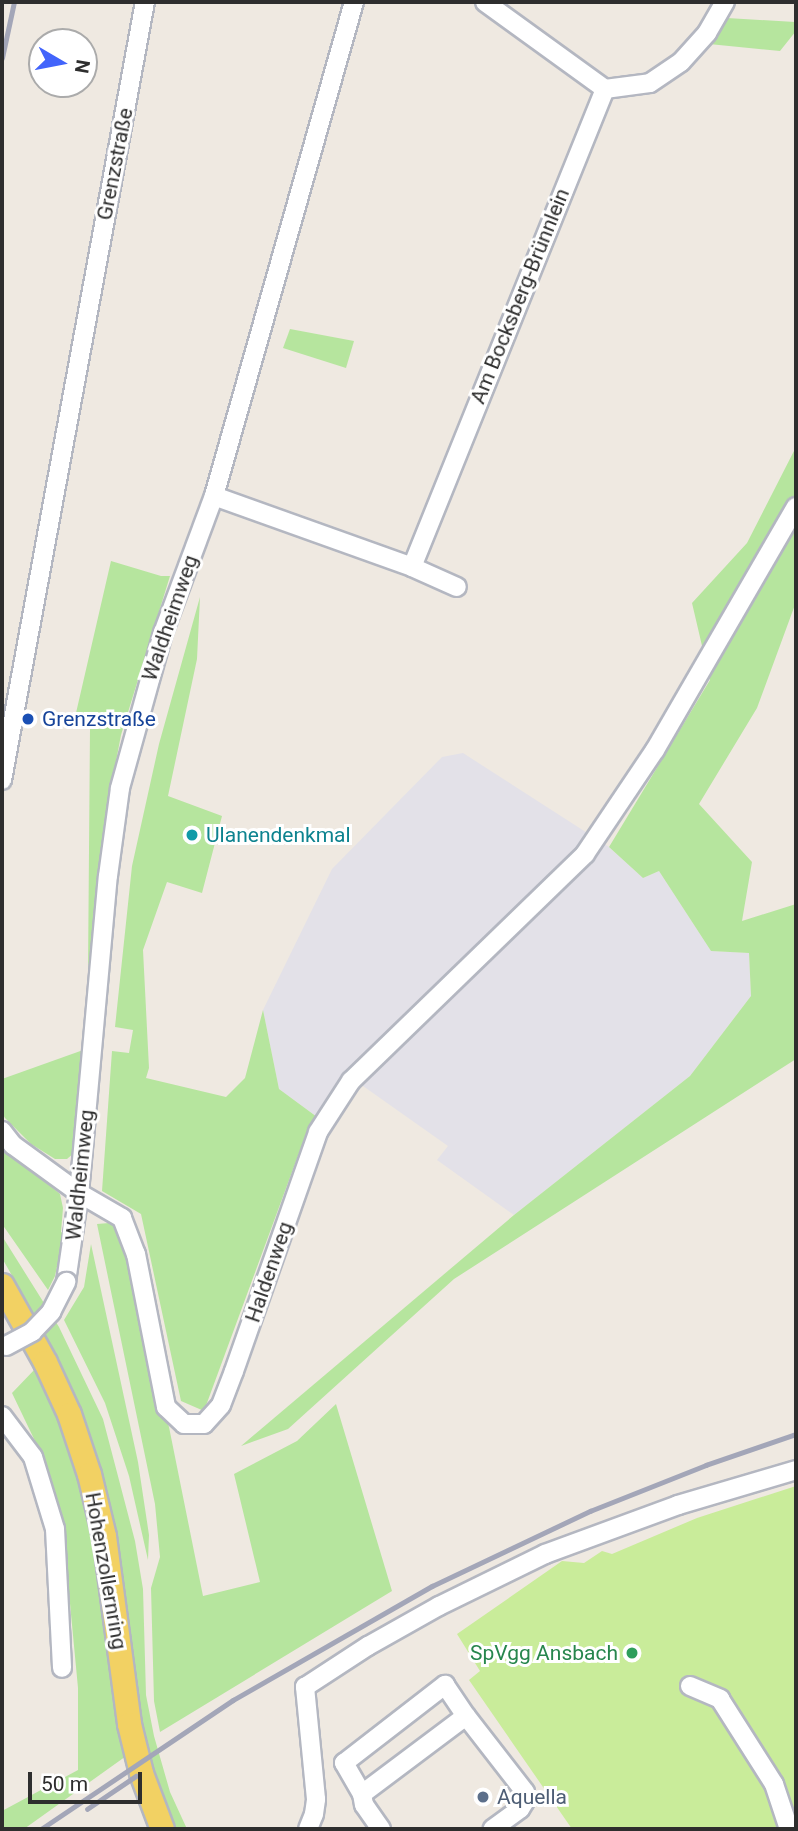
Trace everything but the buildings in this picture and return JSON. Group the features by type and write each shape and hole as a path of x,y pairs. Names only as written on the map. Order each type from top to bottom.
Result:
{"main road":[{"name":"Hohenzollernring","path":"2,1285 45,1363 69,1414 89,1474 104,1536 128,1724 141,1773 162,1829"}],"street":[{"name":"Grenzstraße","path":"2,780 145,2"},
{"name":"Waldheimweg","path":"4,1347 32,1332 51,1312 66,1282 79,1193 107,876 120,788 163,633 214,496 355,2"},
{"path":"490,3 605,89 650,83 681,62 707,33 725,2"},
{"name":"Am Bocksberg-Brünnlein","path":"412,567 605,89"},
{"path":"214,496 412,567 457,587"},
{"name":"Haldenweg","path":"79,1193 122,1217 136,1254 166,1407 184,1424 204,1424 221,1405 230,1382 318,1132 351,1081 585,854 655,750 796,507"},
{"path":"2,1131 13,1145 79,1193"},
{"path":"3,1422 33,1457 55,1528 62,1668"},
{"path":"308,1829 316,1799 305,1687 368,1646 475,1587 534,1559 678,1505 796,1470"},
{"path":"382,1829 364,1805 362,1794 344,1763 445,1685 525,1792 525,1801 520,1809 492,1829"},
{"path":"690,1686 720,1699 774,1784 789,1829"},
{"path":"362,1794 466,1716"}],"shaded area":[{"path":"463,753 609,847 643,878 659,871 711,951 749,953 751,996 690,1076 514,1215 437,1160 448,1146 346,1074 317,1117 279,1089 263,1010 332,869 442,757"}],"green space":[{"path":"727,18 795,22 796,19 796,31 780,51 709,44"},
{"path":"290,329 354,341 346,368 283,348"},
{"path":"796,447 796,602 757,708 699,804 752,862 742,921 796,904 796,1059 454,1279 288,1429 241,1446 514,1215 690,1076 751,996 749,953 711,951 659,871 643,878 609,847 710,680 692,603 747,543"},
{"path":"111,561 161,576 170,576 121,735 104,825 88,971 90,728 73,726"},
{"path":"200,597 197,659 168,796 222,816 202,893 167,882 143,950 149,1068 146,1078 226,1097 245,1078 263,1010 279,1089 317,1117 306,1134 204,1411 181,1401 141,1214 102,1191 112,1051 129,1053 133,1030 115,1027 132,866 159,744"},
{"path":"86,1049 75,1152 67,1159 55,1159 31,1144 5,1118 2,1113 2,1079"},
{"path":"2,1145 60,1194 63,1208 61,1232 64,1234 55,1276 48,1290 2,1224"},
{"path":"109,1223 120,1228 126,1244 152,1379 169,1427 203,1596 260,1582 234,1474 297,1441 336,1404 392,1591 160,1732 154,1701 151,1588 160,1557 155,1504 97,1224"},
{"path":"2,1236 59,1327 103,1419 135,1541 143,1589 146,1695 154,1736 170,1792 187,1829 174,1829 144,1742 117,1541 102,1474 79,1408 31,1309 2,1258"},
{"path":"91,1244 138,1462 149,1535 148,1560 129,1476 105,1403 64,1320 84,1287"},
{"path":"36,1368 67,1432 88,1501 129,1754 24,1829 2,1829 2,1811 78,1770 78,1688 63,1530 35,1441 12,1393"},
{"name":"SpVgg Ansbach","path":"796,1486 796,1829 572,1829 469,1680 480,1671 457,1634 562,1561 584,1563 602,1551 612,1554 697,1518"}],"railway":[{"path":"2,58 14,2"},
{"path":"41,1829 233,1700 432,1586 590,1511 706,1465 796,1434"},
{"path":"87,1809 136,1776"}],"place":[{"name":"Grenzstraße","path":"28,719"},
{"name":"Ulanendenkmal","path":"192,835"},
{"name":"SpVgg Ansbach","path":"632,1653"},
{"name":"Aquella","path":"483,1797"}]}
